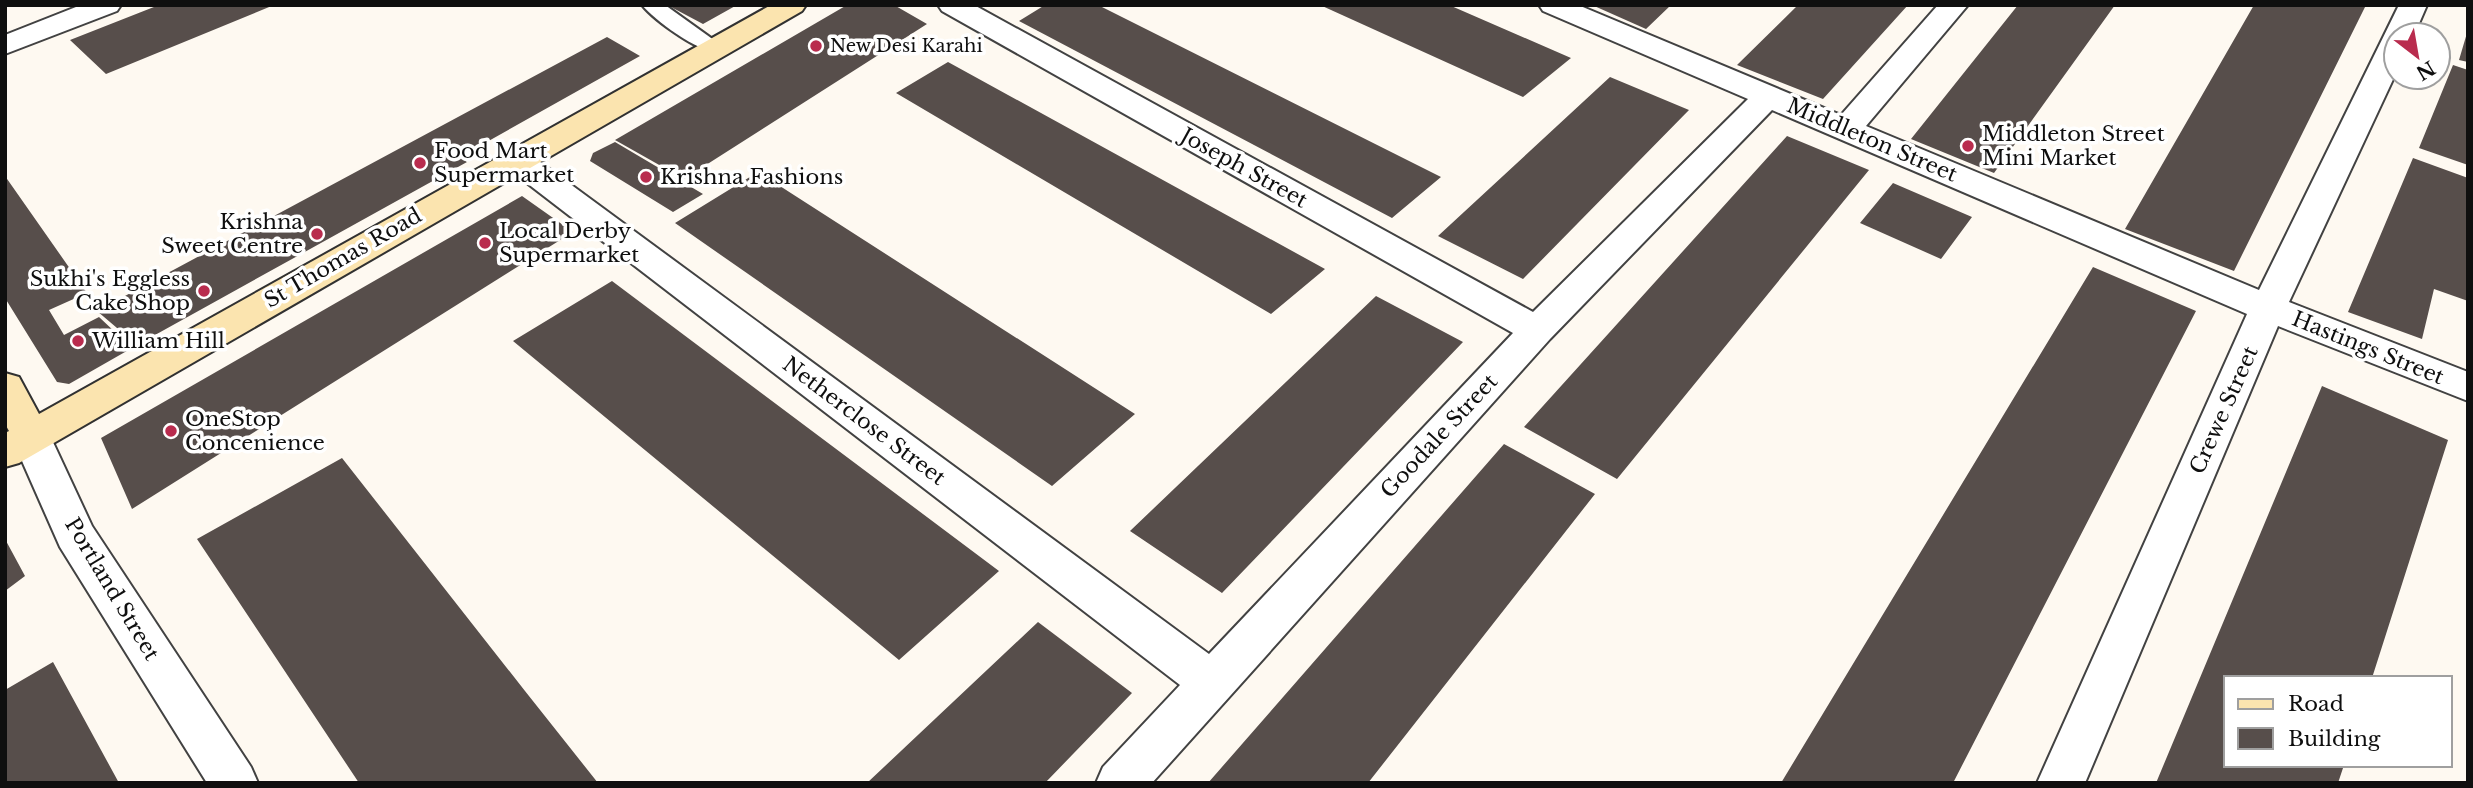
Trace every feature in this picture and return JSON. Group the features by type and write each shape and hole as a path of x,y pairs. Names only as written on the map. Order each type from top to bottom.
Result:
{"street":[{"path":"5,45 107,5"},
{"name":"St Thomas Road","path":"18,444 792,5"},
{"name":"Joseph Street","path":"952,5 1537,330"},
{"name":"Middleton Street","path":"1553,5 2268,308"},
{"path":"1847,128 1954,5"},
{"path":"2406,21 2413,5"},
{"name":"Crewe Street","path":"2061,783 2268,308 2382,70"},
{"name":"Goodale Street","path":"1120,783 1537,330 1767,97"},
{"name":"Netherclose Street","path":"517,160 1211,682"},
{"name":"Hastings Street","path":"2268,308 2468,387"},
{"name":"Portland Street","path":"5,387 18,444 234,783"}],"lane":[{"path":"652,5 679,26 715,48"}],"building":[{"path":"159,5 274,5 106,74 70,40"},
{"path":"737,5 703,24 671,7"},
{"path":"847,5 894,5 927,24 684,179 615,140"},
{"path":"1045,5 1098,5 1441,177 1392,218 1019,21"},
{"path":"1320,5 1449,5 1571,58 1523,97"},
{"path":"1592,5 1671,5 1646,29"},
{"path":"1798,5 1908,5 1823,99 1737,65"},
{"path":"2018,5 2115,5 1994,173 1911,139"},
{"path":"2254,5 2366,5 2234,271 2125,229"},
{"path":"2468,33 2468,62 2459,60"},
{"path":"607,37 640,56 460,157 467,162 137,345 97,311"},
{"path":"948,62 1325,269 1271,314 896,93"},
{"path":"2453,65 2468,70 2468,165 2419,148 2442,91 2452,91"},
{"path":"1610,77 1689,110 1523,279 1438,236"},
{"path":"1787,136 1869,170 1617,479 1524,427"},
{"name":"Krishna Fashions","path":"615,142 703,194 673,212 590,161 593,153"},
{"path":"2413,158 2468,178 2468,301 2434,289 2422,339 2348,312"},
{"path":"758,172 1135,414 1052,486 675,223"},
{"path":"5,176 87,293 49,310 64,335 99,317 132,348 69,384 57,382 5,298"},
{"path":"1893,183 1972,217 1941,259 1860,223"},
{"path":"522,196 573,232 132,509 101,438"},
{"path":"2093,267 2196,311 1953,783 1781,783"},
{"path":"612,281 999,571 899,660 513,341"},
{"path":"1376,296 1463,342 1222,593 1130,531"},
{"path":"2322,386 2448,440 2373,676 2224,676 2224,767 2343,767 2338,783 2156,783"},
{"path":"1504,444 1595,494 1368,783 1208,783"},
{"path":"342,458 598,783 359,783 197,539"},
{"path":"5,539 25,576 5,591"},
{"path":"1038,622 1132,693 1045,783 867,783"},
{"path":"53,662 119,783 5,783 5,690"}],"place":[{"name":"New Desi Karahi","path":"816,46"},
{"name":"Middleton Street Mini Market","path":"1968,146"},
{"name":"Food Mart Supermarket","path":"420,163"},
{"name":"Krishna Fashions","path":"646,177"},
{"name":"Krishna Sweet Centre","path":"317,234"},
{"name":"Local Derby Supermarket","path":"485,243"},
{"name":"Sukhi's Eggless Cake Shop","path":"204,291"},
{"name":"William Hill","path":"78,341"},
{"name":"OneStop Concenience","path":"171,431"}]}
